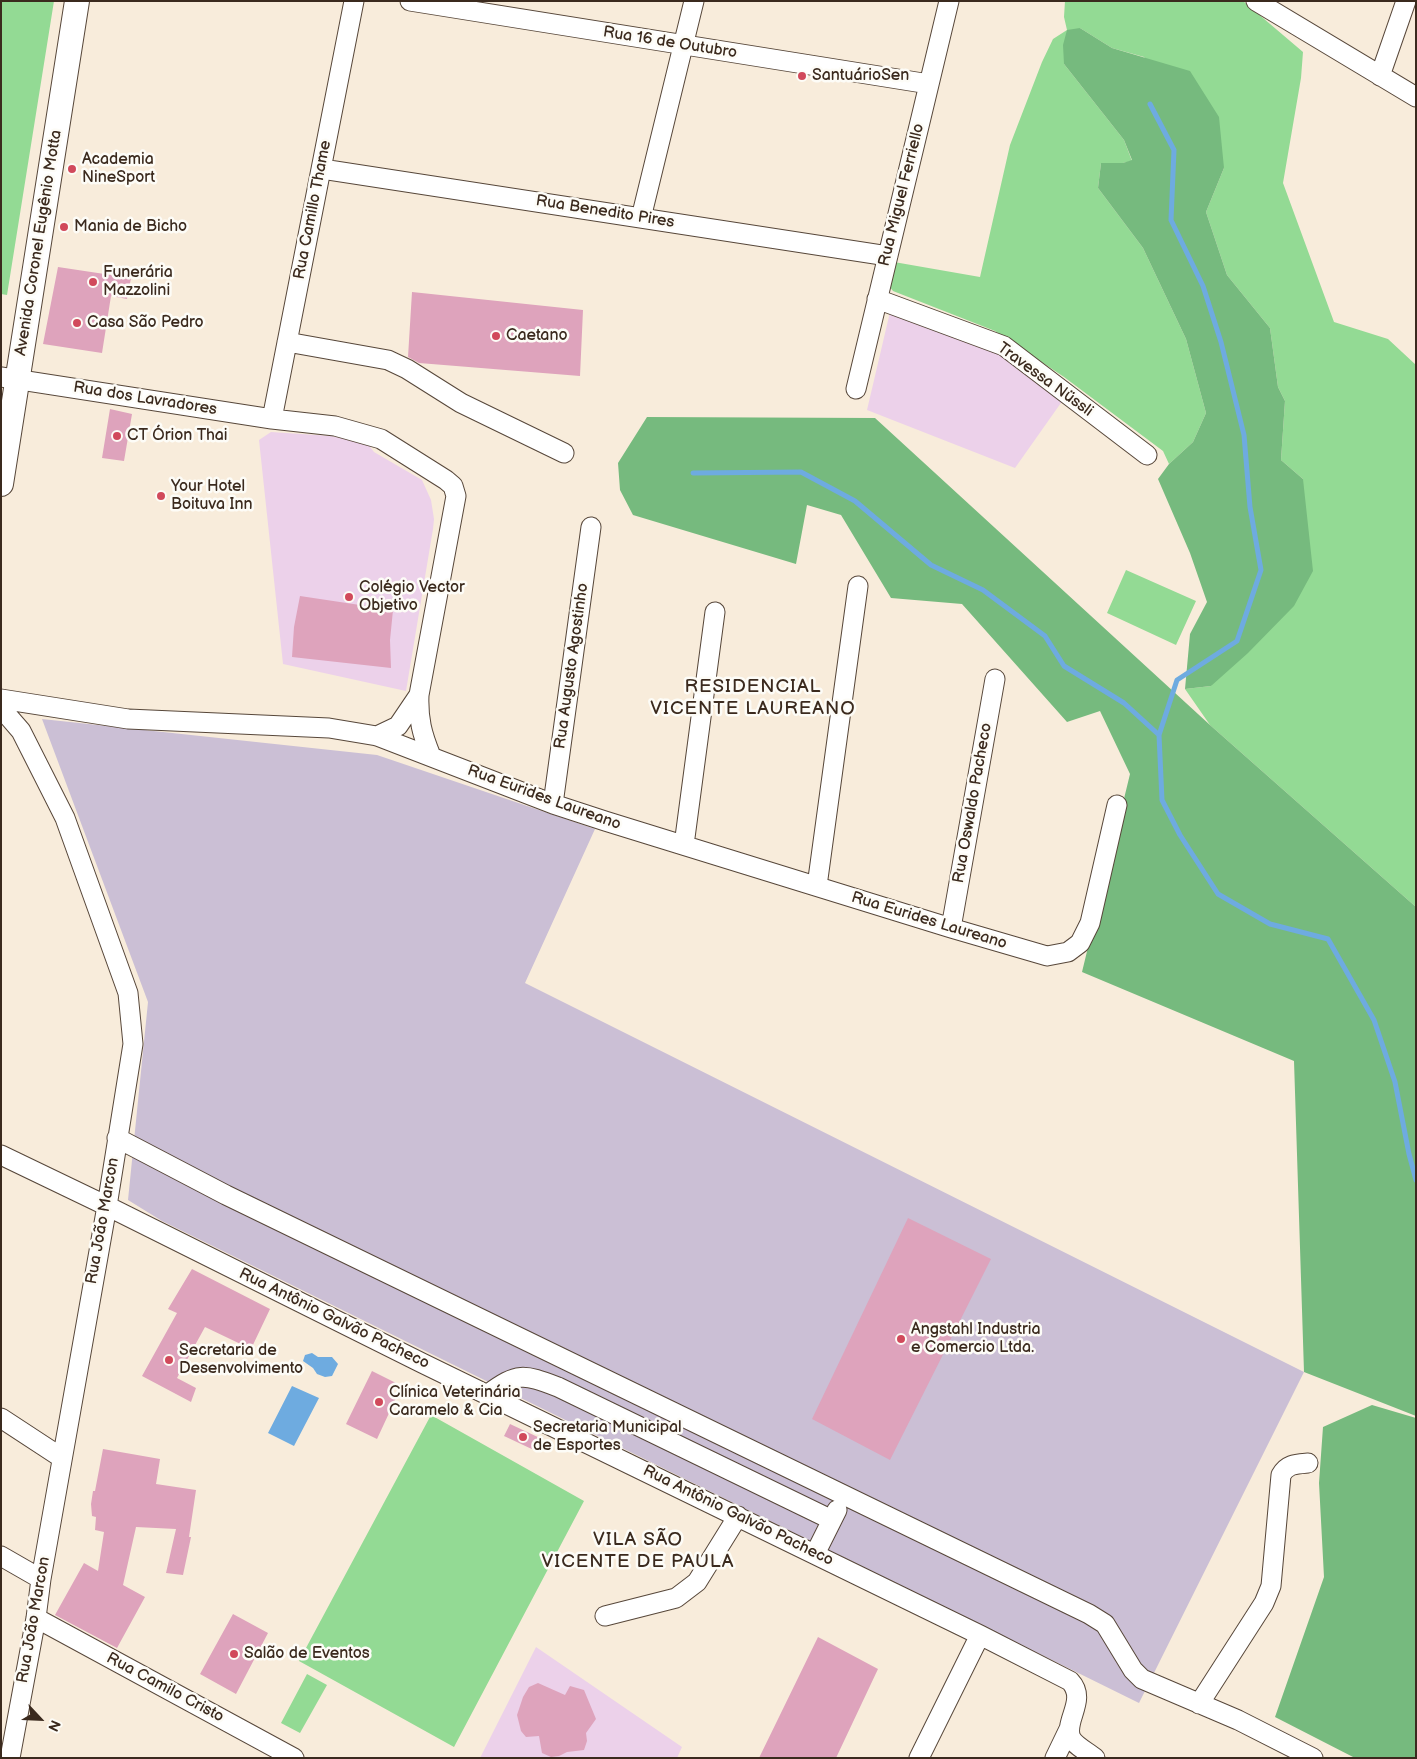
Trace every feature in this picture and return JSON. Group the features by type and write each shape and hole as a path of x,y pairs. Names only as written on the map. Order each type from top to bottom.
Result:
{"main road":[{"name":"Avenida Coronel Eugênio Motta","path":"1,484 9,378 77,1"}],"street":[{"name":"Rua Camillo Thame","path":"272,419 354,1"},
{"name":"Rua 16 de Outubro","path":"410,1 929,84"},
{"path":"640,218 694,1"},
{"name":"Rua Miguel Ferriello","path":"856,390 949,1"},
{"path":"1256,1 1416,97"},
{"path":"1380,76 1406,1"},
{"name":"Rua Benedito Pires","path":"322,168 888,256"},
{"name":"Travessa Nüssli","path":"877,299 1004,346 1147,455"},
{"path":"287,342 388,360 407,369 461,402 564,453"},
{"name":"Rua dos Lavradores","path":"9,378 272,419 335,426 377,437 446,480 454,489 456,496 419,695"},
{"name":"Rua Augusto Agostinho","path":"553,804 591,528"},
{"path":"817,886 858,586"},
{"path":"684,845 715,612"},
{"name":"Rua Oswaldo Pacheco","path":"951,928 995,679"},
{"path":"376,736 398,726 419,695"},
{"path":"419,695 421,731 431,756"},
{"name":"Rua Eurides Laureano","path":"1,699 128,719 329,728 376,736 605,822 1047,956 1061,955 1080,943 1090,923 1117,805"},
{"name":"Rua João Marcon","path":"1,708 21,731 65,818 129,996 133,1046 117,1138 108,1206 62,1458 36,1618 8,1745"},
{"path":"117,1138 226,1195 1102,1622 1133,1670 1141,1678 1238,1720 1313,1758"},
{"name":"Rua Antônio Galvão Pacheco","path":"1,1155 980,1635 1072,1684 1076,1701 1069,1729 1055,1758"},
{"path":"488,1394 506,1380 523,1376 558,1387 832,1520"},
{"path":"1,1418 62,1458"},
{"path":"1200,1704 1259,1610 1271,1586 1281,1476 1292,1465 1308,1463"},
{"path":"815,1554 844,1495"},
{"path":"605,1616 676,1598 697,1582 738,1516"},
{"path":"1,1556 41,1579"},
{"name":"Rua Camilo Cristo","path":"36,1618 294,1758"},
{"path":"919,1758 980,1635"},
{"path":"1069,1729 1074,1741 1095,1758"}],"shaded area":[{"path":"890,312 998,352 1063,400 1015,468 867,410"},
{"name":"Colégio Vector Objetivo","path":"271,432 331,436 367,443 374,452 422,480 431,500 434,519 406,691 283,664 259,440"},
{"path":"42,719 377,755 595,829 525,983 1304,1372 1139,1703 162,1221 128,1200 148,1002"},
{"path":"536,1647 682,1747 677,1758 480,1758"}],"green space":[{"path":"1,1 54,1 7,295 1,294"},
{"path":"1065,1 1243,1 1303,52 1301,78 1283,183 1334,322 1388,339 1416,365 1416,907 1210,725 1185,689 1211,686 1303,479 1281,460 1285,401 1278,387 1270,328 1227,275 1206,212 1224,168 1144,57 1112,48 1080,28 1064,64 1124,140 1132,161 1101,163 1098,188 1143,248 1186,339 1206,413 1193,442 1169,464 1163,451 1064,377 995,331 893,291 889,286 894,262 980,277 1010,145 1042,62 1053,39 1067,30 1064,17"},
{"path":"1080,28 1112,48 1190,71 1219,117 1224,168 1206,212 1227,275 1270,328 1278,387 1285,401 1281,460 1303,479 1313,571 1294,606 1248,653 1211,686 1185,689 1190,634 1207,602 1190,553 1158,479 1169,464 1193,442 1206,413 1186,339 1143,248 1098,188 1101,163 1123,163 1132,160 1124,140 1064,64 1063,45 1067,30"},
{"path":"647,417 875,418 1210,725 1416,907 1416,1416 1304,1372 1294,1061 1082,972 1130,774 1100,711 1067,722 962,604 891,598 841,515 807,505 796,564 633,515 620,490 618,463"},
{"path":"1126,570 1196,601 1176,645 1107,613"},
{"path":"1372,1405 1416,1418 1416,1758 1355,1758 1275,1717 1324,1577 1319,1483 1323,1427"},
{"path":"431,1415 584,1501 454,1747 299,1661"},
{"path":"307,1674 327,1685 300,1733 281,1723"}],"water":[{"path":"312,1353 318,1357 332,1357 338,1364 332,1376 325,1377 317,1374 313,1368 303,1361 305,1355"},
{"path":"292,1386 319,1398 294,1446 268,1433"}],"building":[{"name":"Casa São Pedro","path":"58,267 131,278 127,299 111,296 102,353 43,344"},
{"name":"Caetano","path":"412,292 583,310 580,376 419,363 408,357"},
{"name":"CT Órion Thai","path":"110,409 132,414 124,461 102,458"},
{"path":"300,596 393,610 390,640 391,668 292,657 294,627"},
{"name":"Angstahl Industria e Comercio Ltda.","path":"908,1218 991,1259 890,1460 812,1419"},
{"path":"192,1269 270,1309 251,1349 205,1327 177,1378 196,1388 191,1402 142,1376 177,1313 168,1309"},
{"name":"Clínica Veterinária Caramelo & Cia","path":"372,1371 396,1383 391,1393 397,1396 377,1439 346,1424"},
{"name":"Secretaria Municipal de Esportes","path":"510,1424 542,1439 536,1451 504,1436"},
{"path":"103,1449 160,1459 156,1484 196,1490 189,1537 191,1537 183,1575 166,1573 176,1529 136,1527 123,1585 145,1597 117,1648 55,1615 84,1563 98,1571 104,1532 95,1530 96,1517 92,1516 91,1504"},
{"name":"Salão de Eventos","path":"233,1614 268,1633 236,1694 200,1674"},
{"path":"818,1637 878,1669 836,1758 759,1758"},
{"path":"538,1683 565,1695 570,1686 584,1690 596,1719 586,1733 587,1741 584,1750 567,1752 551,1757 542,1753 539,1736 526,1737 521,1731 517,1715 523,1697 529,1687"}],"waterway":[{"path":"1150,104 1174,150 1171,220 1203,286 1221,342 1244,435 1250,507 1261,570 1237,641 1177,680 1159,735 1162,800 1180,835 1218,894 1270,924 1328,939 1374,1020 1395,1082 1416,1180"},
{"path":"693,473 801,472 855,501 931,565 983,590 1045,636 1064,666 1124,703 1159,735"}],"place":[{"name":"SantuárioSen","path":"802,76"},
{"name":"Academia NineSport","path":"72,169"},
{"name":"Mania de Bicho","path":"64,227"},
{"name":"Funerária Mazzolini","path":"93,282"},
{"name":"Casa São Pedro","path":"77,323"},
{"name":"Caetano","path":"496,336"},
{"name":"CT Órion Thai","path":"117,436"},
{"name":"Your Hotel Boituva Inn","path":"161,496"},
{"name":"Colégio Vector Objetivo","path":"349,597"},
{"name":"Angstahl Industria e Comercio Ltda.","path":"901,1339"},
{"name":"Secretaria de Desenvolvimento","path":"169,1360"},
{"name":"Clínica Veterinária Caramelo & Cia","path":"379,1402"},
{"name":"Secretaria Municipal de Esportes","path":"523,1437"},
{"name":"Salão de Eventos","path":"234,1654"}],"district":[{"name":"RESIDENCIAL VICENTE LAUREANO","path":"753,698"},
{"name":"VILA SÃO VICENTE DE PAULA","path":"638,1551"}]}
